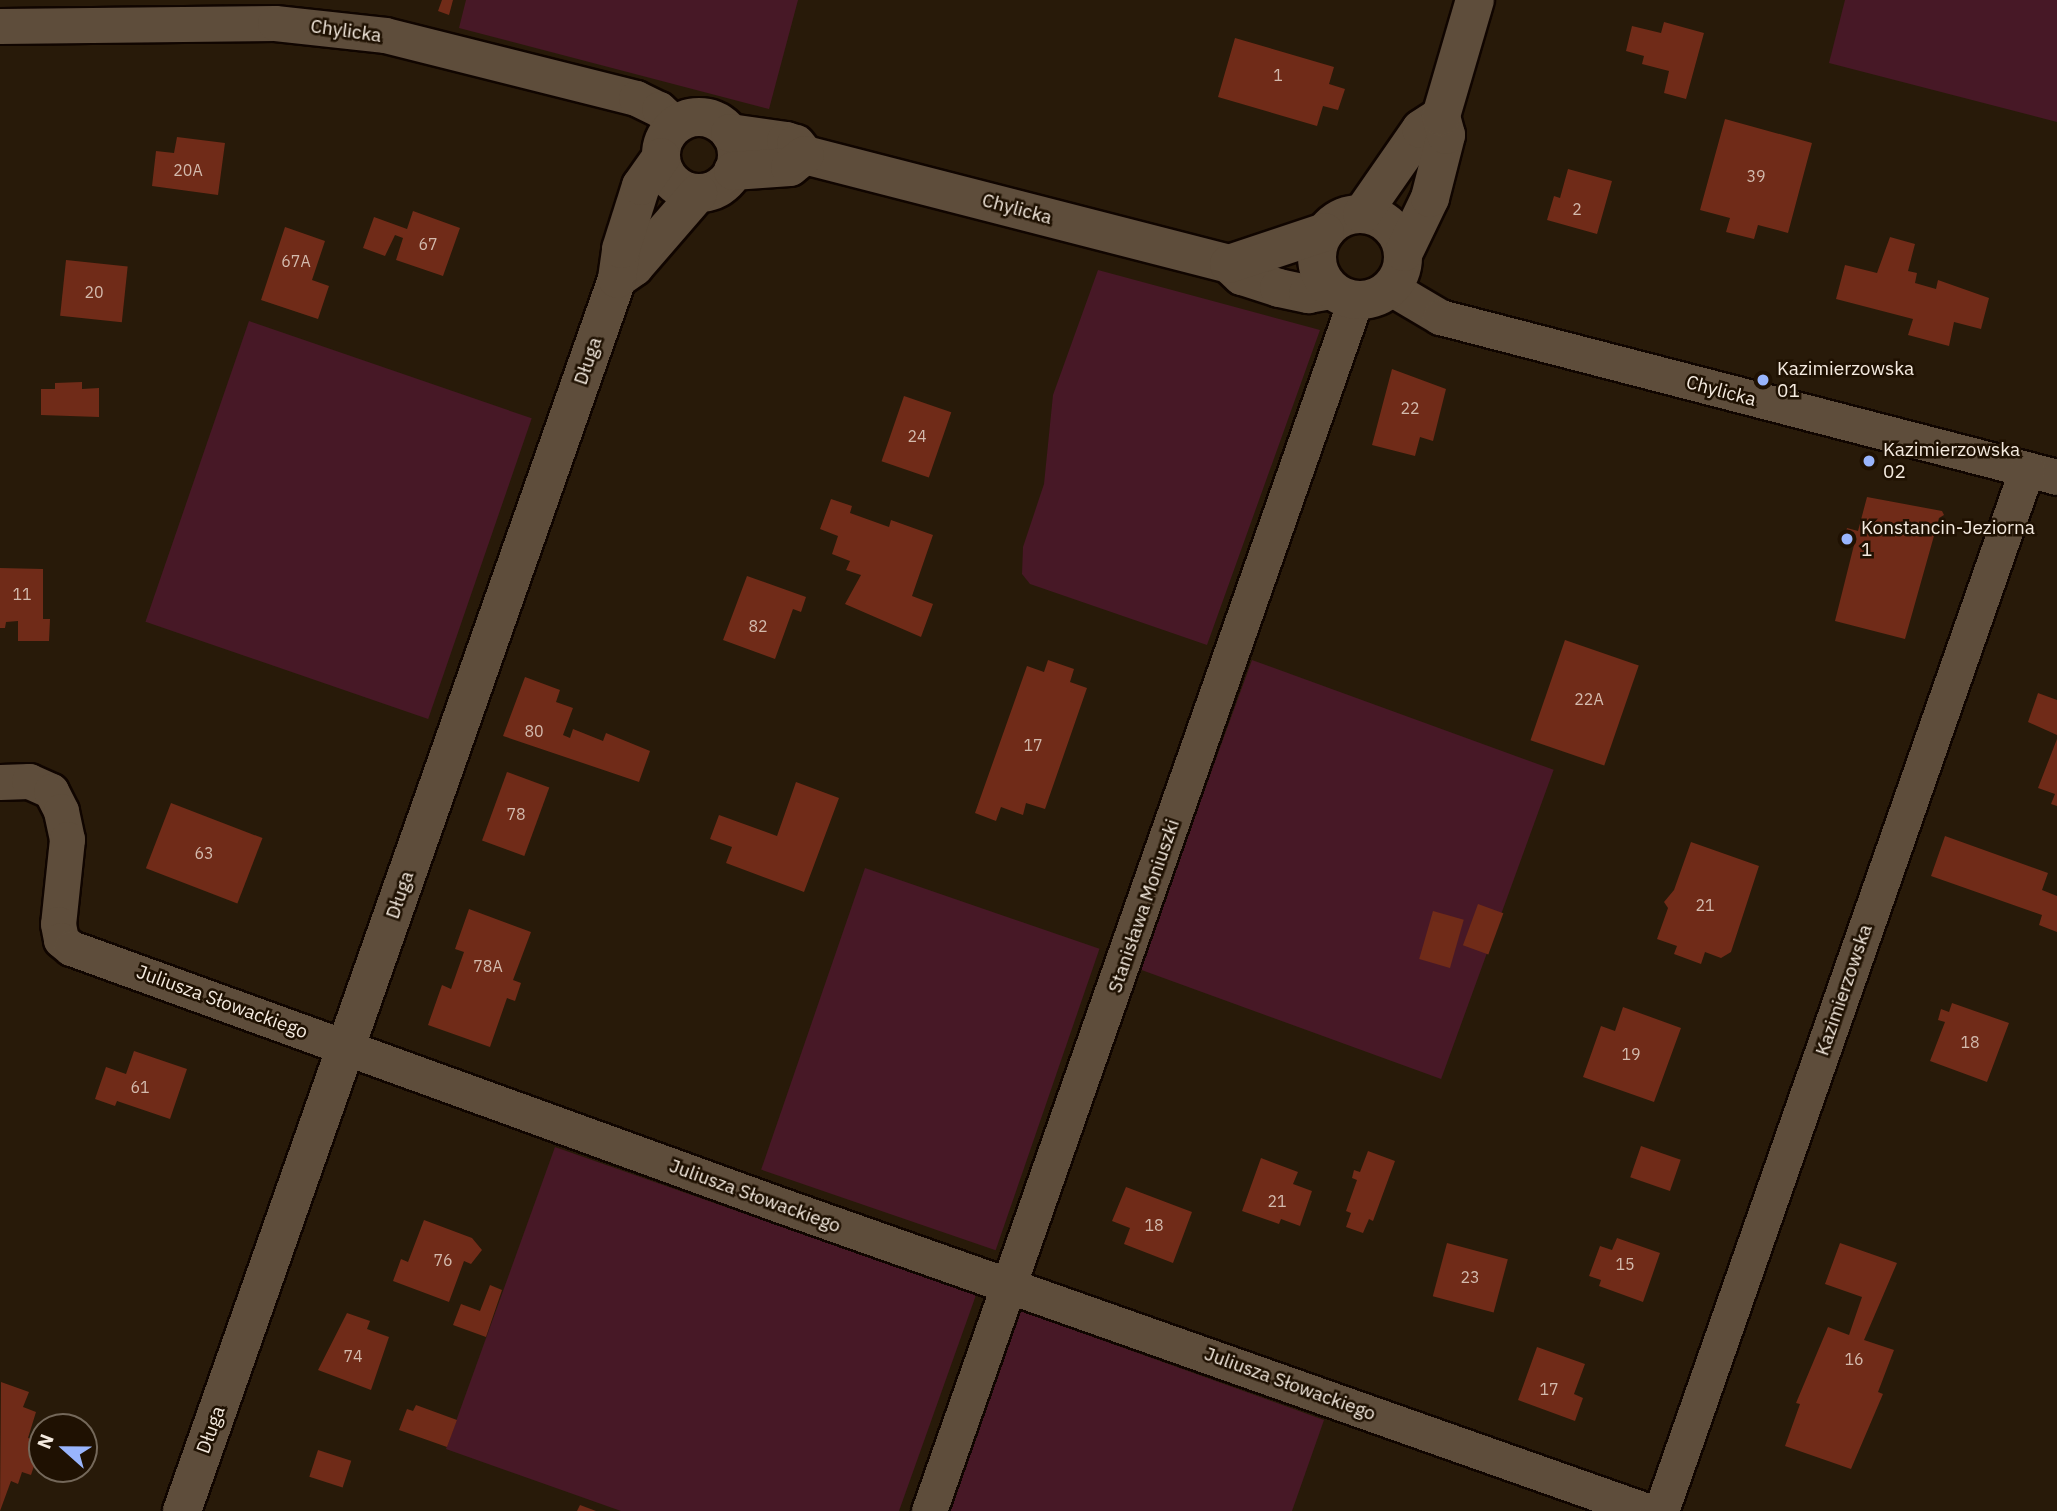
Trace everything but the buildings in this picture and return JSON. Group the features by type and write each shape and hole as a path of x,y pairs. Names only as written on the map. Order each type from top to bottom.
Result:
{"street":[{"path":"1325,232 1317,254 1318,267 1343,295 1368,300 1391,288 1430,198 1446,135 1441,116 1475,0"},
{"name":"Chylicka","path":"0,26 275,23 372,33 636,98 659,108 669,141"},
{"path":"1362,214 1421,129 1441,116"},
{"path":"700,118 712,120 730,133 736,152 733,171 716,189 698,193 670,180 669,141 700,118"},
{"name":"Chylicka","path":"730,133 786,141 806,155 1229,264 1242,276 1279,288 1308,294 1343,295"},
{"name":"Długa","path":"182,1511 617,279 621,249 641,186 669,141"},
{"path":"733,171 790,167 806,155"},
{"name":"Długa","path":"617,279 634,267 698,193"},
{"path":"1229,264 1325,232 1341,218 1362,214 1394,229 1404,253"},
{"name":"Chylicka","path":"1391,288 1440,317 2042,473"},
{"name":"Stanisława Moniuszki","path":"929,1511 1010,1284 1343,295"},
{"name":"Kazimierzowska","path":"1661,1511 2042,473"},
{"name":"Juliusza Słowackiego","path":"0,782 30,781 51,791 61,811 67,839 58,924 61,940 71,948 1647,1511"}],"shaded area":[{"path":"466,0 798,0 769,109 459,28"},
{"path":"1845,0 2057,0 2057,122 1829,63"},
{"path":"1098,270 1320,330 1207,645 1030,584 1022,574 1023,547 1044,484 1053,395"},
{"path":"249,321 532,418 428,719 145,622"},
{"path":"1252,660 1554,770 1441,1079 1139,969"},
{"path":"865,868 1099,949 996,1250 761,1170"},
{"path":"555,1147 976,1295 899,1511 621,1511 446,1449"},
{"path":"1021,1311 1324,1420 1292,1511 950,1511"}],"place":[{"name":"Kazimierzowska 01","path":"1763,380"},
{"name":"Kazimierzowska 02","path":"1869,461"},
{"name":"Konstancin-Jeziorna 1","path":"1847,539"}]}
